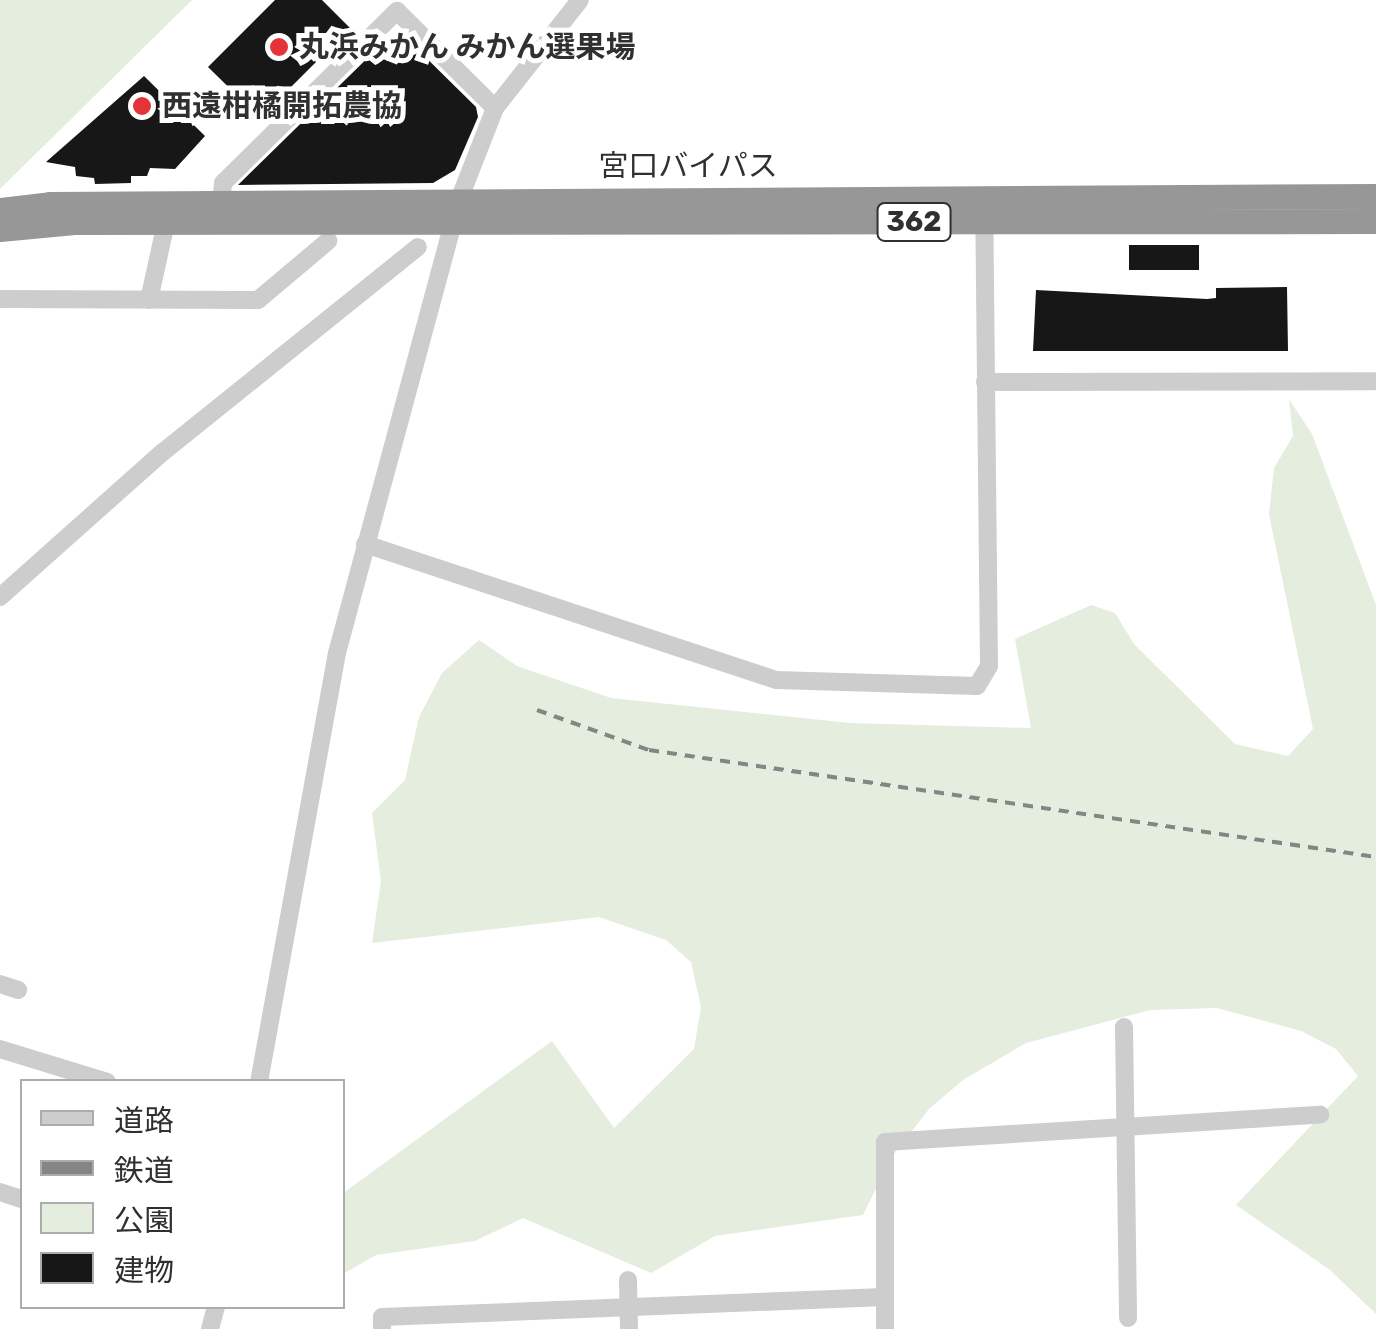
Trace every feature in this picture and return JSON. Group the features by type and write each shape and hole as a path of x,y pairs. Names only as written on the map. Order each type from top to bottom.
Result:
{"highway":[{"name":"宮口バイパス","path":"0,230 456,212 1376,196"},
{"name":"宮口バイパス","path":"0,210 221,203 456,212 984,222 1376,221"}],"street":[{"path":"260,1079 337,653 456,212 495,108 580,0"},
{"path":"221,203 223,183 398,11 495,108"},
{"path":"366,544 776,680 977,686 989,666 984,222"},
{"path":"149,300 166,223"},
{"path":"0,299 258,300 328,241"},
{"path":"0,597 164,452 418,247"},
{"path":"985,382 1376,381"},
{"path":"1124,1027 1128,1318"},
{"path":"0,1048 98,1079"},
{"path":"885,1329 885,1142 1320,1115"},
{"path":"628,1280 629,1329"},
{"path":"382,1329 382,1317 885,1297"}],"green space":[{"path":"0,0 192,0 0,189"},
{"path":"1289,399 1312,434 1376,605 1376,1314 1330,1270 1236,1205 1358,1076 1336,1049 1301,1031 1217,1008 1150,1010 1026,1043 963,1080 929,1109 891,1158 863,1215 715,1236 651,1273 523,1218 475,1241 376,1255 345,1273 345,1192 552,1041 614,1128 694,1049 701,1007 691,962 666,940 599,917 372,943 381,881 372,813 405,780 419,717 442,673 479,640 517,666 611,698 850,723 1031,728 1015,639 1091,605 1115,613 1134,644 1235,744 1288,756 1313,729 1269,514 1274,468 1293,436"}],"building":[{"name":"丸浜みかん みかん選果場","path":"275,0 322,0 350,28 260,118 208,67"},
{"path":"390,36 404,36 476,107 478,117 455,170 433,183 238,185"},
{"name":"西遠柑橘開拓農協","path":"144,76 205,136 175,169 150,168 147,176 131,176 131,183 95,184 94,178 76,176 75,167 46,162"},
{"path":"1129,245 1199,245 1199,270 1129,270"},
{"path":"1287,287 1288,351 1033,351 1036,290 1207,299 1216,298 1216,288"}],"railway":[{"path":"537,710 649,750 1376,857"}],"place":[{"name":"丸浜みかん みかん選果場","path":"279,47"},
{"name":"西遠柑橘開拓農協","path":"142,106"}]}
